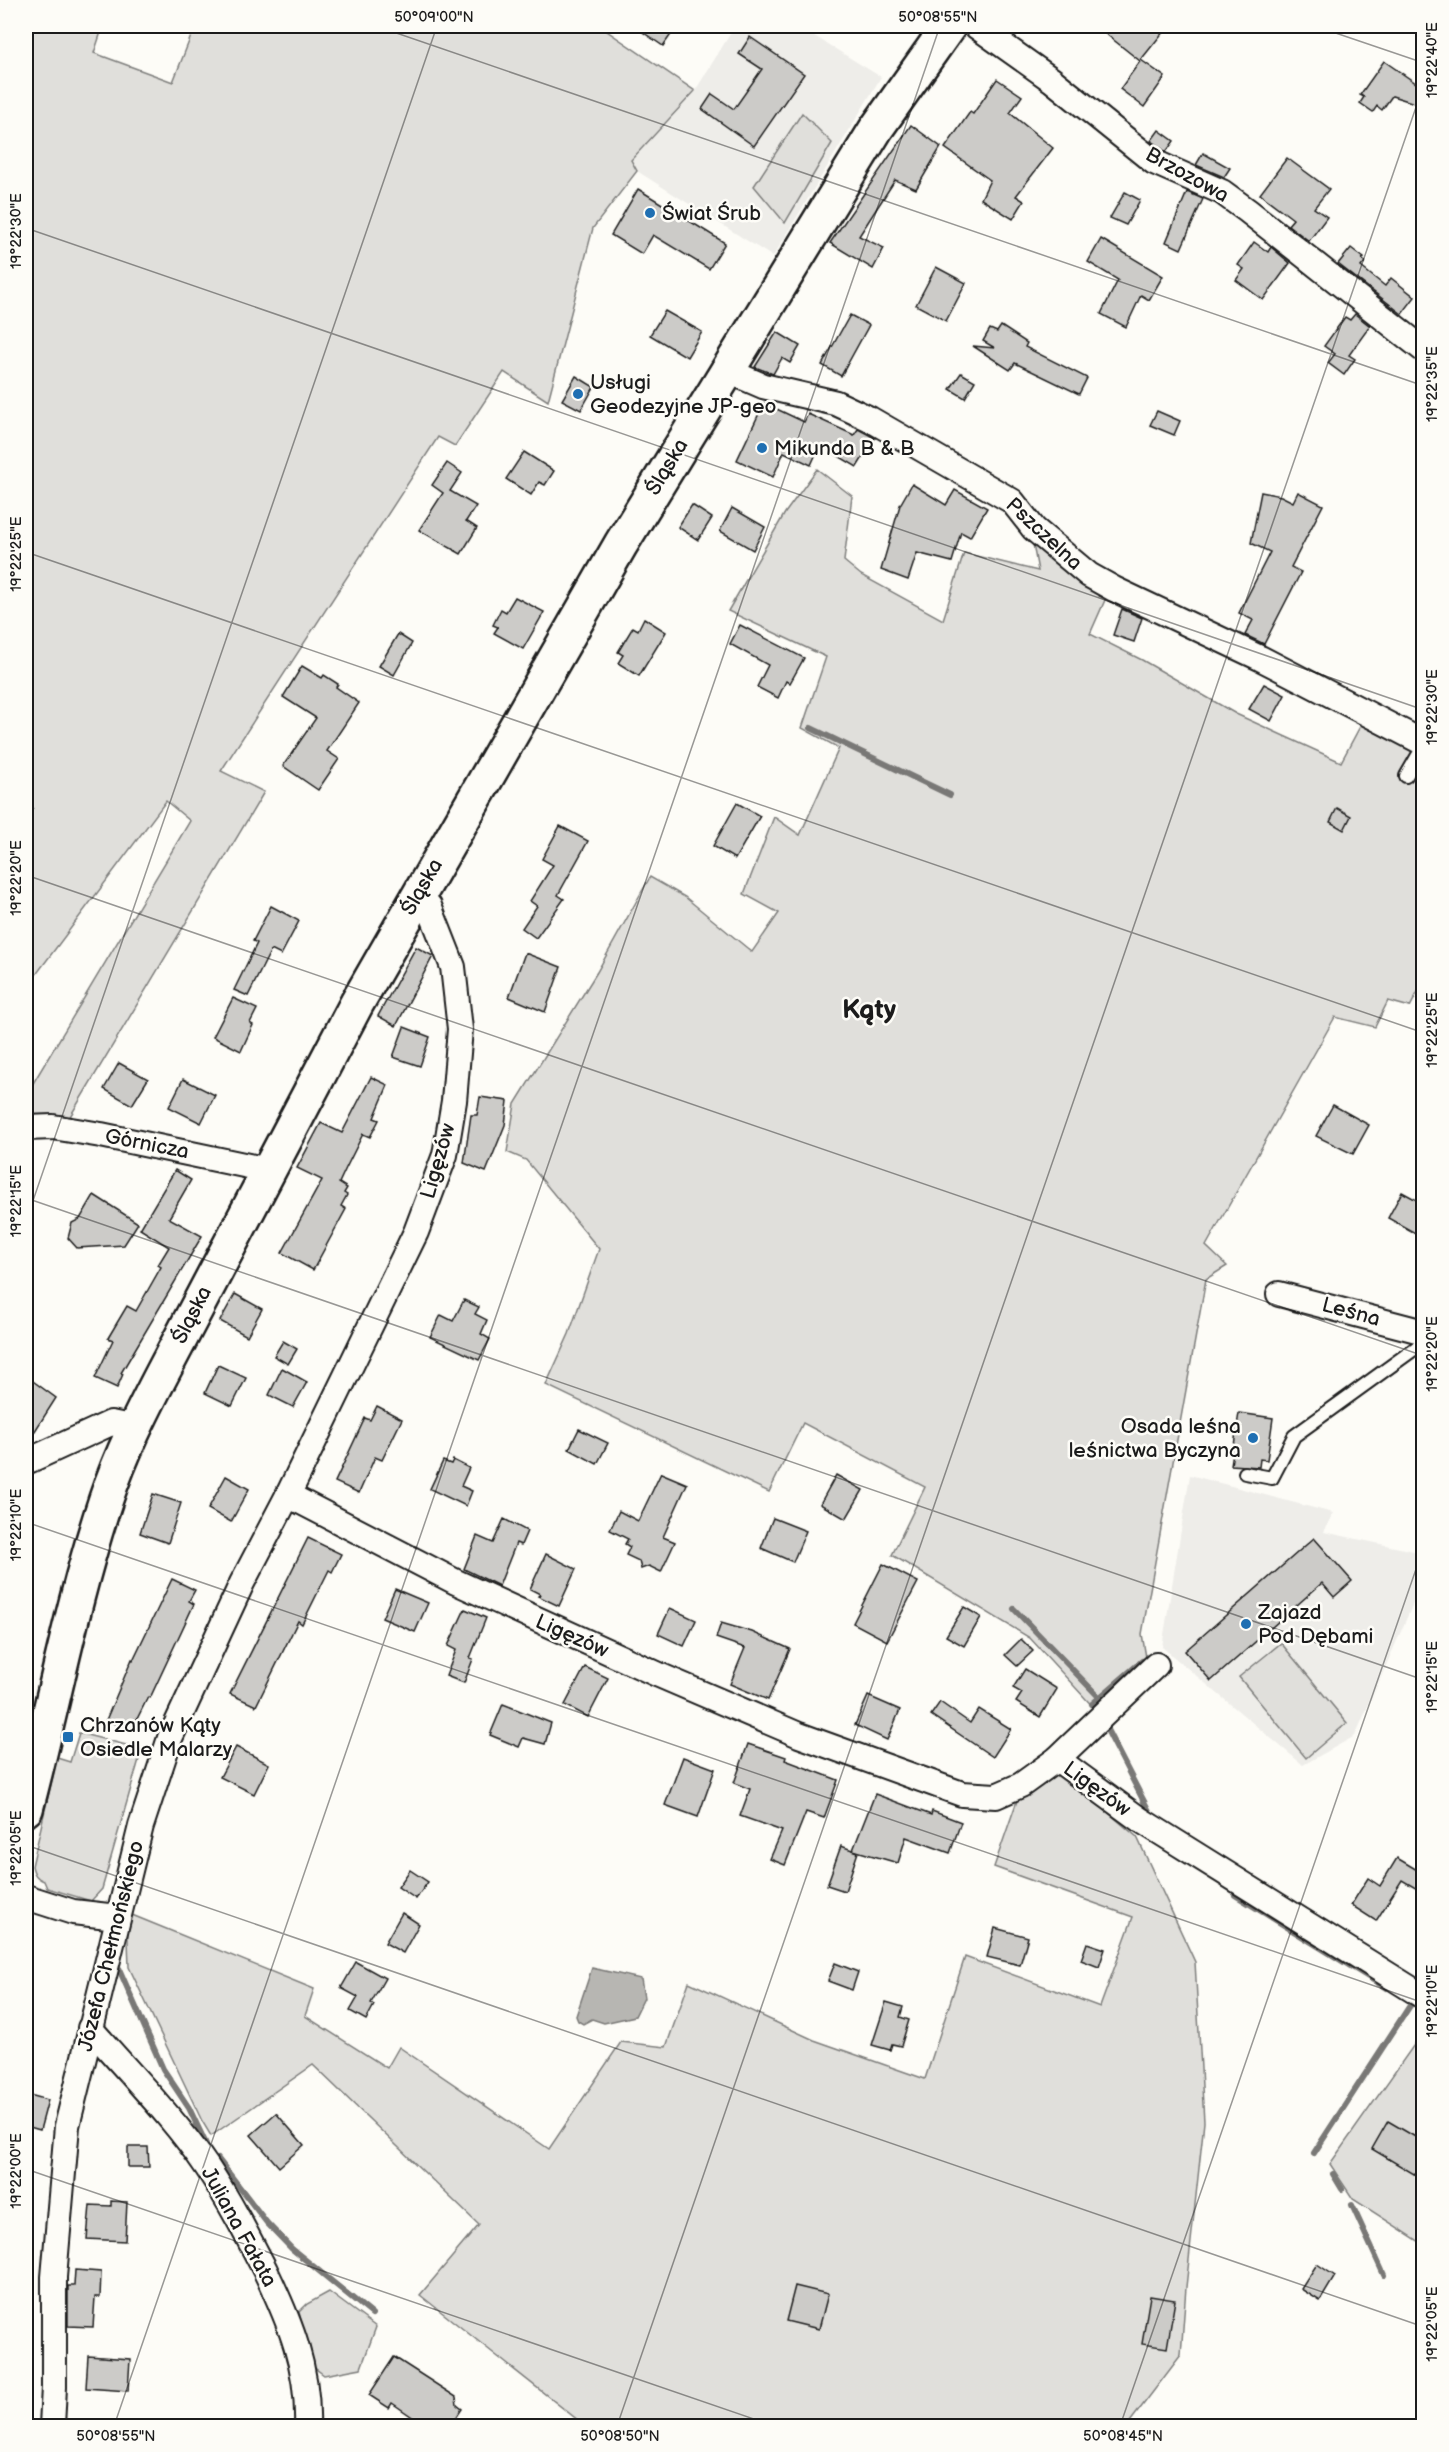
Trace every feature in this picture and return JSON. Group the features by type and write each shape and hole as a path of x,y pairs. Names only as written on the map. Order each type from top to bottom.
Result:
{"main road":[{"name":"Śląska","path":"26,1809 106,1499 135,1428 267,1170 418,893 621,544 876,129 949,26"}],"street":[{"name":"Brzozowa","path":"976,26 1052,81 1154,162 1222,192 1424,350"},
{"name":"Pszczelna","path":"726,370 763,387 836,403 870,419 1012,501 1034,529 1089,575 1260,658 1424,744"},
{"name":"Ligęzów","path":"418,893 429,906 453,967 460,1029 454,1101 445,1155 416,1232 288,1495 456,1582 658,1675 799,1735 962,1794 996,1796 1021,1785 1057,1759 1139,1819 1424,1996"},
{"name":"Górnicza","path":"26,1128 53,1127 101,1135 267,1170"},
{"name":"Leśna","path":"1279,1294 1424,1332"},
{"path":"26,1462 111,1423 135,1428"},
{"name":"Józefa Chełmońskiego","path":"52,2427 54,2277 67,2126 117,1917 141,1826 170,1738 242,1583 288,1495"},
{"path":"1057,1759 1156,1665"},
{"path":"26,1897 73,1912 117,1917"},
{"name":"Juliana Fałata","path":"90,2028 206,2166 240,2220 284,2310 297,2343 308,2406 307,2427"}],"lane":[{"path":"1406,776 1424,744"},
{"path":"1245,1473 1272,1478 1294,1436 1424,1342"}],"shaded area":[{"path":"26,26 103,26 94,53 173,82 195,26 610,26 607,31 695,91 631,160 637,171 593,228 548,401 504,372 455,446 438,437 221,771 264,792 68,1120 26,1122 26,1095 190,821 166,801 26,988 26,817 33,808 26,802"},
{"path":"735,26 798,26 881,77 773,257 637,171 631,160 695,91"},
{"path":"802,113 832,143 785,223 754,186"},
{"path":"817,469 852,496 844,561 861,575 943,620 964,553 1038,571 1031,533 1109,591 1090,634 1142,660 1236,714 1341,762 1363,721 1423,750 1423,982 1410,1007 1388,1001 1375,1027 1335,1017 1206,1246 1227,1266 1206,1279 1142,1634 1147,1663 1096,1710 1030,1638 892,1555 925,1487 803,1423 769,1492 546,1385 569,1334 599,1249 526,1160 507,1152 515,1104 597,972 650,877 685,897 752,952 779,913 744,894 774,817 800,835 839,748 802,728 826,657 728,611 785,513"},
{"path":"1190,1475 1333,1513 1324,1532 1423,1553 1423,1581 1355,1736 1303,1765 1162,1647"},
{"path":"1281,1643 1347,1723 1306,1758 1239,1677"},
{"path":"79,1733 142,1749 102,1889 91,1901 47,1888 32,1866 57,1758 70,1762"},
{"path":"1058,1770 1137,1837 1195,1962 1204,2122 1181,2355 1127,2426 576,2426 579,2421 420,2295 479,2225 313,2065 211,2136 129,1967 127,1913 314,1989 305,2016 387,2068 399,2047 549,2149 621,2042 666,2047 689,1982 814,2040 925,2079 965,1957 1100,2007 1133,1917 994,1867 1019,1795"},
{"path":"592,1968 641,1979 644,1998 635,2016 604,2023 592,2019 583,2024 578,2021 576,2016"},
{"path":"1423,2032 1423,2244 1353,2199 1330,2164"},
{"path":"329,2292 376,2327 361,2368 324,2375 312,2366 299,2312 307,2304"}],"building":[{"path":"634,26 677,26 663,46"},
{"path":"1096,26 1168,26 1140,61"},
{"path":"750,37 804,74 754,146 702,109 712,94 734,109 762,69 739,54"},
{"path":"1141,60 1165,77 1144,107 1120,89"},
{"path":"1384,61 1416,83 1424,85 1424,106 1392,96 1382,110 1377,106 1373,112 1360,103 1364,97 1360,95"},
{"path":"997,79 1022,96 1010,113 1053,148 1016,196 1024,201 1013,219 981,199 990,180 945,148 970,112 973,114"},
{"path":"911,125 941,147 916,189 895,180 859,236 884,248 873,269 830,243"},
{"path":"1159,130 1174,141 1166,152 1151,141"},
{"path":"1203,153 1230,168 1224,177 1196,165"},
{"path":"1287,158 1329,189 1314,208 1327,217 1309,241 1288,225 1293,219 1260,194"},
{"name":"Świat Śrub","path":"638,189 725,243 709,269 653,235 642,254 611,235"},
{"path":"1125,192 1140,200 1126,225 1110,218"},
{"path":"1187,192 1203,199 1181,249 1166,242"},
{"path":"1101,239 1163,276 1149,300 1141,295 1126,327 1101,314 1118,280 1088,262"},
{"path":"1254,242 1268,252 1271,247 1290,263 1263,300 1236,280 1244,269 1238,265"},
{"path":"1351,248 1364,258 1362,259 1365,262 1361,267 1385,286 1391,278 1415,297 1402,314 1338,264"},
{"path":"936,267 966,283 946,321 916,305"},
{"path":"665,311 702,332 687,357 650,335"},
{"path":"1355,314 1370,326 1349,355 1355,359 1344,375 1328,363 1335,354 1324,346 1345,317 1350,320"},
{"path":"850,315 869,325 841,376 822,365"},
{"path":"1001,326 1027,343 1025,347 1087,378 1079,394 1015,363 1010,370 973,346 995,348 983,341 990,329 997,332"},
{"path":"777,332 800,346 790,363 782,358 773,374 755,367"},
{"path":"961,373 975,381 965,398 950,389"},
{"name":"Usługi Geodezyjne JP-geo","path":"576,376 594,387 581,410 562,400"},
{"path":"764,403 804,422 808,414 854,435 858,429 875,438 857,467 820,445 811,465 784,452 773,477 737,460"},
{"path":"1157,411 1180,421 1174,435 1150,425"},
{"path":"524,452 554,471 545,485 539,482 531,495 506,479"},
{"path":"447,463 462,473 450,491 476,506 466,521 477,528 461,554 419,530 443,493 432,485"},
{"path":"912,484 946,505 955,490 987,508 970,537 961,532 952,562 917,553 908,580 881,570 900,505"},
{"path":"1261,492 1281,496 1293,502 1298,492 1323,505 1291,567 1301,572 1264,644 1245,635 1253,620 1239,613 1270,552 1251,543"},
{"path":"692,505 712,518 698,540 678,527"},
{"path":"732,508 765,527 753,550 720,531"},
{"path":"515,597 544,612 523,649 494,633 498,627 493,625 501,609 506,612"},
{"path":"1122,609 1142,618 1134,642 1113,635"},
{"path":"644,618 666,632 639,676 618,663 623,655 618,652 633,627 638,630"},
{"path":"740,625 804,658 790,683 786,681 778,698 757,687 768,665 730,644"},
{"path":"398,634 412,643 394,675 379,666"},
{"path":"302,666 338,684 336,687 359,703 327,751 339,759 318,790 283,766 316,718 283,697"},
{"path":"1264,684 1285,695 1271,721 1249,709"},
{"path":"737,803 760,816 735,859 713,846"},
{"path":"1337,808 1351,816 1344,830 1330,822"},
{"path":"560,826 588,841 558,895 564,899 536,938 522,928 537,906 530,901 553,865 542,859"},
{"path":"271,906 299,921 281,955 271,950 248,996 234,990 257,943 253,941"},
{"path":"416,947 433,956 396,1026 378,1016"},
{"path":"525,953 561,967 545,1012 509,997"},
{"path":"233,998 257,1009 250,1023 253,1025 241,1051 213,1037"},
{"path":"404,1027 430,1037 420,1066 393,1057"},
{"path":"119,1063 148,1079 132,1105 104,1089"},
{"path":"371,1077 388,1085 374,1118 379,1120 370,1137 363,1134 339,1183 347,1188 344,1193 347,1195 341,1206 346,1209 313,1270 282,1253 322,1180 297,1168 321,1123 342,1133"},
{"path":"183,1079 215,1095 201,1123 169,1107"},
{"path":"480,1097 508,1101 505,1125 486,1172 464,1163 471,1115 477,1115"},
{"path":"1333,1105 1369,1125 1353,1154 1316,1136"},
{"path":"175,1170 191,1180 169,1218 202,1236 121,1373 123,1374 117,1388 95,1378 113,1340 108,1338 127,1306 136,1311 161,1267 158,1265 169,1247 140,1229"},
{"path":"1402,1192 1424,1204 1424,1217 1415,1233 1388,1218"},
{"path":"94,1195 138,1223 124,1245 77,1248 68,1238 72,1223 80,1219"},
{"path":"235,1294 262,1309 247,1336 220,1321"},
{"path":"464,1300 479,1307 475,1314 487,1320 481,1334 490,1339 479,1360 430,1337 441,1315 453,1321"},
{"path":"283,1341 297,1349 288,1364 274,1356"},
{"path":"218,1365 246,1378 232,1406 205,1393"},
{"path":"282,1368 307,1382 293,1407 269,1395"},
{"path":"26,1376 56,1398 26,1445"},
{"path":"377,1406 402,1419 382,1460 375,1457 359,1493 335,1482 365,1418 370,1420"},
{"name":"Osada leśna leśnictwa Byczyna","path":"1239,1413 1273,1418 1267,1460 1260,1459 1259,1467 1231,1465"},
{"path":"579,1429 608,1443 597,1464 569,1449"},
{"path":"453,1460 469,1468 461,1486 472,1491 466,1506 430,1489 443,1461 451,1464"},
{"path":"661,1473 687,1484 663,1537 675,1542 661,1572 649,1566 641,1569 639,1561 626,1555 630,1547 625,1544 628,1539 610,1530 619,1511 638,1521"},
{"path":"836,1475 863,1490 846,1519 820,1504"},
{"path":"226,1476 249,1489 231,1522 208,1509"},
{"path":"153,1494 181,1503 168,1543 140,1533"},
{"path":"773,1518 806,1531 793,1562 761,1548"},
{"path":"504,1519 527,1531 521,1545 516,1543 499,1586 464,1569 477,1536 493,1543"},
{"path":"308,1538 341,1554 332,1572 329,1570 302,1624 298,1621 256,1706 230,1694"},
{"name":"Zajazd Pod Dębami","path":"1314,1538 1352,1581 1334,1597 1322,1583 1211,1681 1185,1651"},
{"path":"546,1554 576,1569 559,1606 538,1596 540,1594 530,1589"},
{"path":"883,1564 918,1582 887,1641 853,1623"},
{"path":"172,1579 195,1590 189,1601 194,1604 150,1698 148,1697 131,1731 106,1720 132,1659"},
{"path":"395,1589 428,1603 415,1632 382,1618"},
{"path":"964,1607 981,1617 964,1646 946,1636"},
{"path":"670,1608 696,1620 684,1646 658,1634"},
{"path":"465,1609 486,1618 470,1658 473,1659 464,1683 446,1676 456,1650 448,1646"},
{"path":"721,1623 752,1632 790,1649 768,1700 730,1684 745,1648 716,1638"},
{"path":"1021,1639 1033,1651 1017,1666 1005,1655"},
{"path":"585,1667 608,1678 588,1717 565,1705"},
{"path":"1025,1669 1057,1689 1040,1717 1016,1702 1022,1693 1013,1688"},
{"path":"868,1696 900,1710 887,1740 855,1725"},
{"path":"940,1702 970,1723 979,1709 1011,1729 993,1757 931,1715"},
{"path":"503,1704 551,1723 545,1744 523,1738 519,1747 490,1735"},
{"path":"748,1744 786,1757 785,1760 838,1780 824,1818 806,1812 785,1865 770,1859 782,1831 740,1816 750,1789 734,1783"},
{"path":"236,1747 269,1764 254,1794 220,1777"},
{"path":"683,1757 715,1769 698,1817 665,1805"},
{"path":"875,1794 931,1815 932,1811 961,1822 950,1853 906,1837 898,1863 853,1850"},
{"path":"841,1846 858,1852 845,1891 827,1885"},
{"path":"1397,1858 1424,1874 1424,1893 1402,1880 1376,1921 1351,1905 1368,1878 1380,1886"},
{"path":"410,1870 428,1882 416,1899 398,1887"},
{"path":"402,1913 419,1924 403,1953 385,1943"},
{"path":"995,1928 1028,1937 1020,1965 987,1957"},
{"path":"1087,1943 1105,1949 1099,1967 1081,1960"},
{"path":"356,1962 385,1978 371,2003 374,2005 366,2020 350,2011 358,1997 341,1988"},
{"path":"835,1963 858,1972 852,1990 828,1981"},
{"path":"886,2002 903,2007 900,2017 909,2020 901,2046 892,2044 890,2050 872,2045"},
{"path":"26,2094 48,2100 40,2130 26,2126"},
{"path":"276,2113 304,2145 279,2167 251,2135"},
{"path":"1388,2121 1424,2142 1424,2180 1372,2149"},
{"path":"128,2147 148,2147 149,2167 128,2167"},
{"path":"111,2201 127,2202 125,2241 87,2239 90,2205 111,2206"},
{"path":"1317,2264 1335,2276 1320,2301 1301,2289"},
{"path":"75,2270 101,2272 100,2297 95,2297 93,2327 68,2326 68,2286 74,2286"},
{"path":"795,2286 828,2294 819,2329 786,2321"},
{"path":"1150,2296 1175,2300 1167,2348 1142,2344"},
{"path":"88,2356 130,2359 128,2391 86,2388"},
{"path":"394,2357 456,2397 457,2405 462,2409 450,2427 427,2427 392,2403 389,2408 369,2395"}],"waterway":[{"path":"811,728 950,795"},
{"path":"1014,1609 1099,1697"},
{"path":"1092,1704 1142,1661"},
{"path":"1105,1726 1151,1815 1155,1817"},
{"path":"1235,1895 1386,1988"},
{"path":"116,1962 163,2069 189,2108 206,2144"},
{"path":"1314,2153 1411,2004"},
{"path":"218,2159 267,2223 292,2249 372,2314"},
{"path":"1333,2174 1342,2189"},
{"path":"1352,2205 1384,2275"}],"place":[{"name":"Świat Śrub","path":"650,213"},
{"name":"Usługi Geodezyjne JP-geo","path":"578,394"},
{"name":"Mikunda B & B","path":"762,448"},
{"name":"Osada leśna leśnictwa Byczyna","path":"1253,1438"},
{"name":"Zajazd Pod Dębami","path":"1246,1624"},
{"name":"Chrzanów Kąty Osiedle Malarzy","path":"68,1737"}],"district":[{"name":"Kąty","path":"869,1010"}]}
